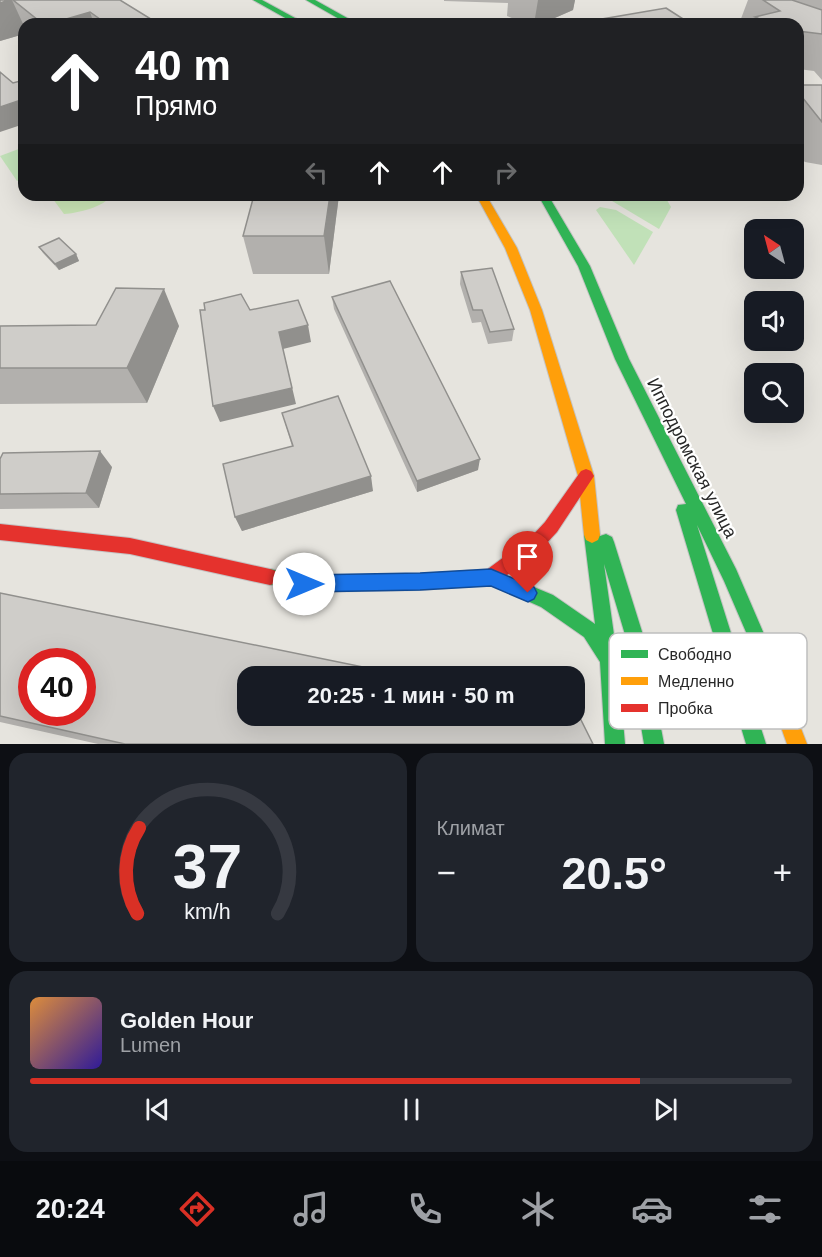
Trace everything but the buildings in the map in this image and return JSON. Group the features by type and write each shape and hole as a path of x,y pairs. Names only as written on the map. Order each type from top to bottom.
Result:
{"main road":[{"path":"257,0 291,18"},
{"path":"310,0 343,18"},
{"path":"484,201 511,248 536,310 633,633"},
{"name":"Ипподромская улица","path":"546,201 584,266 622,359 663,438 754,633"},
{"path":"663,438 722,633"},
{"path":"491,577 538,541 551,527 586,476"},
{"path":"586,476 595,568 609,663"},
{"path":"0,532 130,546 304,584 420,582 491,577 547,601 590,631 609,663"},
{"path":"614,729 615,744"},
{"path":"651,729 654,744"},
{"path":"751,729 756,744"},
{"name":"Ипподромская улица","path":"791,729 797,744"}],"green space":[{"path":"18,149 18,181 17,181 0,156"},
{"path":"54,201 106,201 83,211 64,214"},
{"path":"612,201 668,201 671,207 659,229"},
{"path":"600,207 616,210 653,232 634,265 596,210"}],"traffic: fast":[{"path":"257,0 291,18"},
{"path":"310,0 343,18"},
{"path":"546,201 584,266 622,359 730,575 755,633"},
{"path":"684,510 722,633"},
{"path":"592,535 609,663"},
{"path":"606,542 633,633"},
{"path":"270,577 304,584 420,582 491,577 547,601 590,631 604,655"},
{"path":"614,729 615,744"},
{"path":"651,729 654,744"},
{"path":"751,729 756,744"}],"traffic: slow":[{"path":"484,201 511,248 536,310 586,476 592,535"},
{"path":"792,729 797,744"}],"traffic: jam":[{"path":"491,577 538,541 551,527 586,476"},
{"path":"0,532 130,546 270,577"}],"route":[{"path":"304,584 420,582 491,577 528,593"}]}
